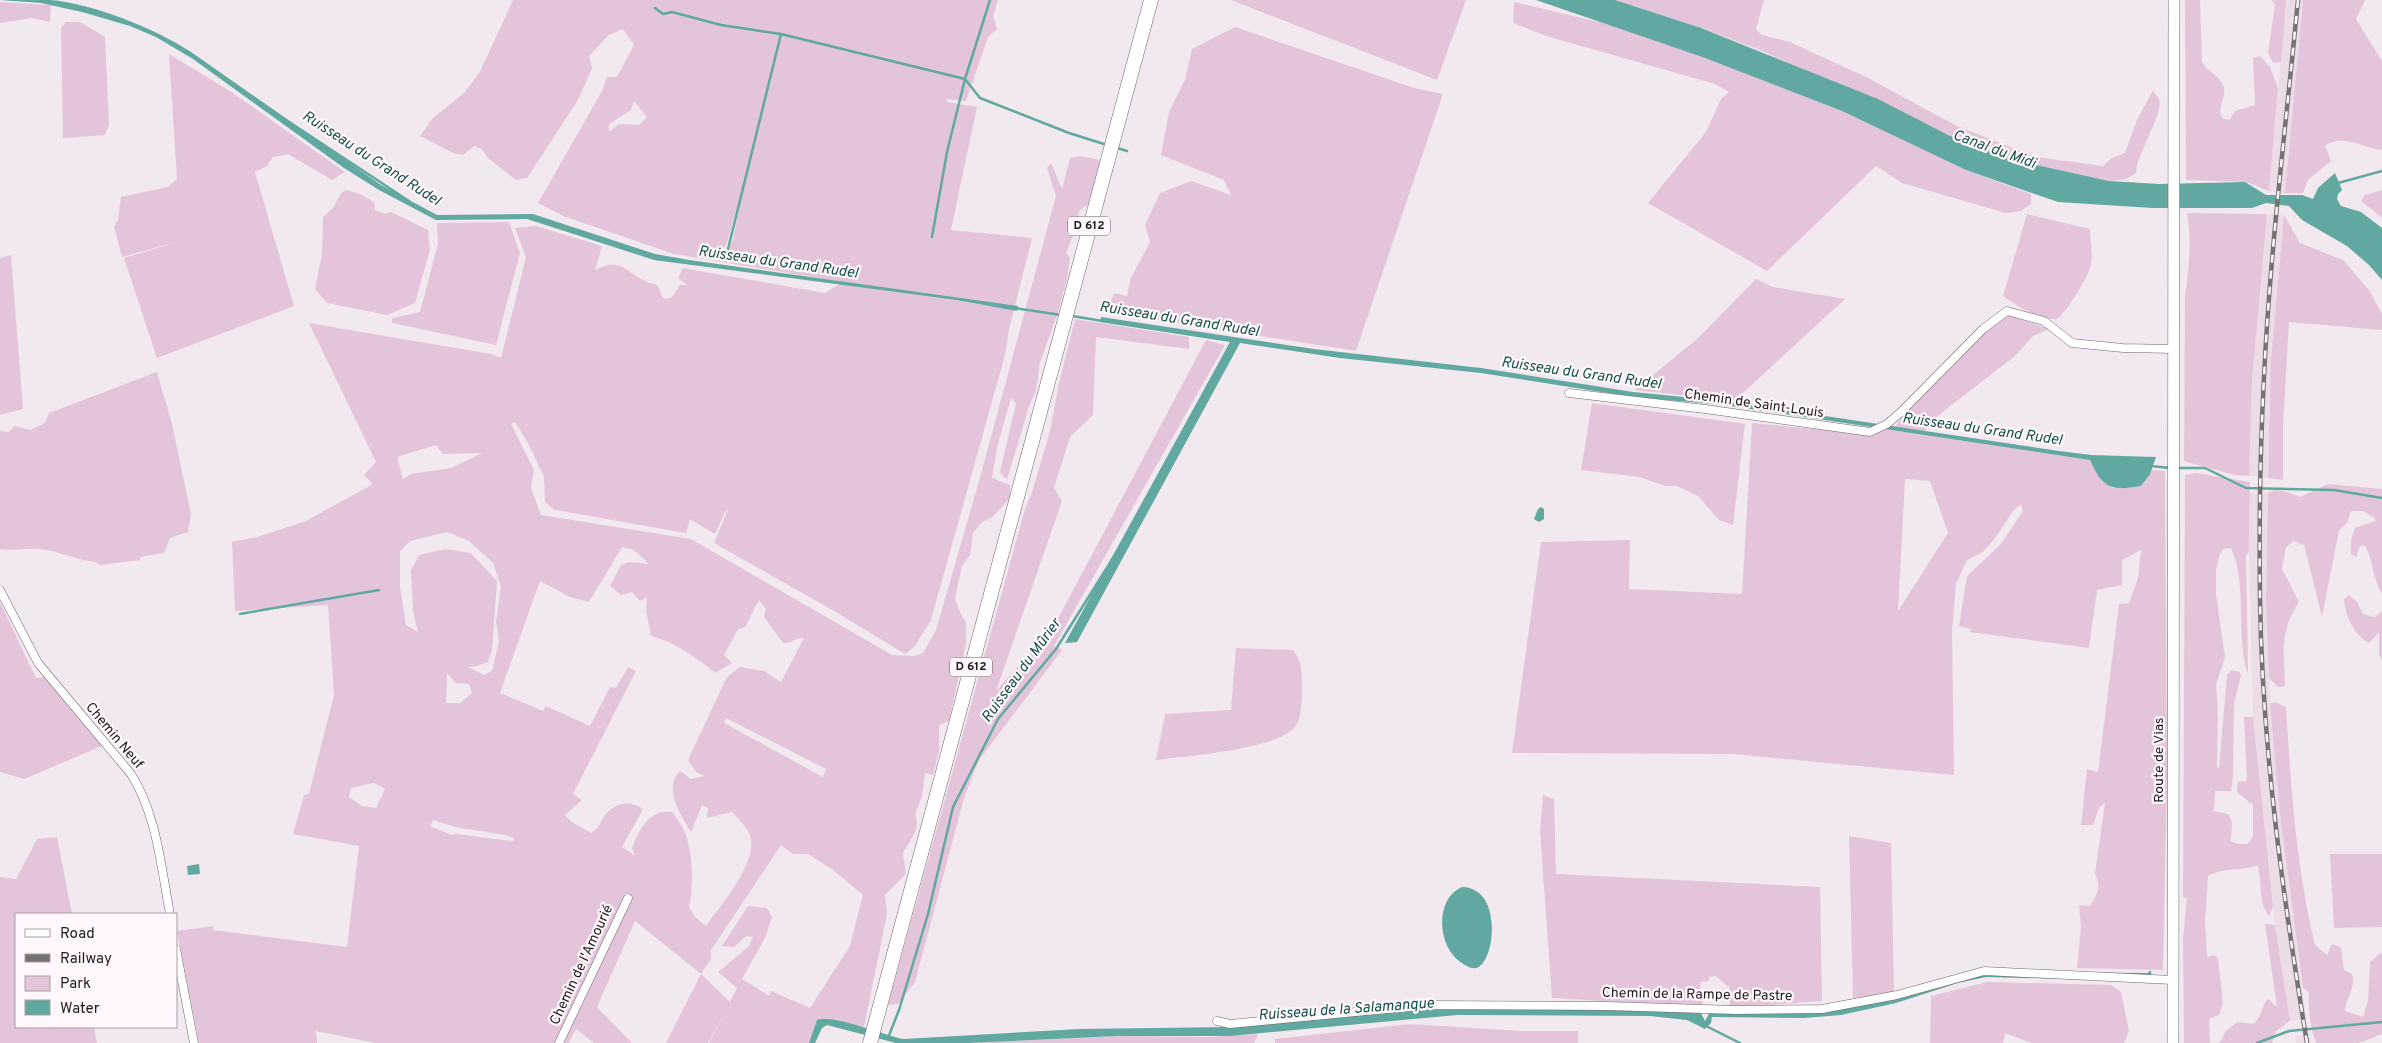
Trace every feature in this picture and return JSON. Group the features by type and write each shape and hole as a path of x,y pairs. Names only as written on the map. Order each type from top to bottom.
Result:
{"highway":[{"name":"D 612","path":"870,1043 1151,0"}],"main road":[{"name":"Route de Vias","path":"2173,1043 2174,0"}],"street":[{"name":"Chemin de Saint-Louis","path":"1569,393 1705,409 1861,432 1876,430 1887,424 1983,329 2007,311 2044,321 2072,343 2123,348 2174,349"},
{"name":"Chemin Neuf","path":"0,590 38,663 131,774 142,791 150,812 170,913"},
{"name":"Chemin de l'Amourié","path":"559,1043 628,898"},
{"path":"178,959 194,1043"},
{"name":"Chemin de la Rampe de Pastre","path":"1217,1021 1230,1024 1429,1005 1607,1006 1736,1010 1822,1008 1897,995 1984,971 2173,980"}],"shaded area":[{"path":"2286,0 2303,0 2285,193 2269,191"},
{"path":"2267,214 2284,215 2271,360 2268,478 2249,476 2252,382"},
{"path":"2250,493 2268,493 2266,600 2270,703 2280,815 2306,1018 2290,1021 2275,925 2253,717 2249,552"},
{"path":"2310,1033 2311,1043 2296,1043 2295,1036"}],"green space":[{"path":"513,0 998,0 993,16 997,29 988,37 966,101 946,99 948,102 977,107 951,230 1032,238 1009,329 1005,355 931,620 915,646 905,654 836,612 714,543 728,509 715,534 690,519 686,533 555,510 545,502 544,477 528,443 515,422 511,424 534,470 531,488 541,515 691,539 892,655 914,656 923,653 936,630 979,481 1056,196 1047,168 1051,163 1062,189 1070,158 1080,156 1100,160 1089,204 1079,211 1078,224 1066,253 1070,258 1067,279 1058,312 1040,363 1036,391 1029,406 1007,480 1000,472 1016,403 1011,398 997,447 992,478 1010,485 1010,498 993,517 982,522 973,533 970,555 962,566 955,598 966,623 966,643 949,721 939,725 939,752 933,775 925,773 922,797 915,814 916,830 903,853 906,874 885,895 887,914 864,1027 823,1018 809,1043 709,1043 726,1011 708,1043 666,1043 701,974 635,921 597,1007 632,1043 594,1043 576,1029 569,1043 375,1043 316,1031 317,1043 199,1043 178,931 213,926 213,930 347,947 359,846 293,834 304,795 309,794 334,695 328,605 235,611 232,542 257,537 306,521 373,484 364,475 376,462 309,323 491,354 501,358 526,257 515,228 536,226 602,246 595,270 610,265 620,266 643,280 656,284 665,299 672,297 680,285 687,285 678,278 683,268 825,293 843,282 674,254 563,216 538,203 602,91 607,77 617,77 634,45 623,29 609,35 589,56 592,68 578,100 527,178 516,180 488,158 482,149 474,146 463,155 453,153 420,136 432,119 464,93 480,72","holes":["634,101 647,117 639,125 619,124 609,132 609,124 631,110","739,208 733,239 727,253 720,252 727,243 736,210","436,445 443,454 482,453 451,468 411,474 403,479 397,457","447,532 469,541 493,563 501,586 496,621 499,641 492,671 484,675 468,667 488,662 492,650 497,581 471,553 446,549 419,555 411,570 413,611 418,632 406,625 400,587 400,551 410,541","622,547 634,550 649,564 629,562 621,565 610,586 621,595 632,592 640,601 647,597 646,611 651,636 669,642 685,651 715,673 732,663 724,655 738,629 745,627 759,600 766,609 764,617 783,643 804,638 781,682 764,671 740,667 727,677 688,760 696,772 705,776 691,779 680,771 675,778 673,786 675,802 691,832 702,805 708,808 707,818 732,812 749,833 751,844 745,869 738,882 706,926 695,917 689,907 692,889 690,850 685,832 672,812 657,814 646,822 632,848 635,856 622,847 643,809 638,806 623,804 614,807 591,833 572,822 565,815 582,800 573,794 636,671 628,667 616,688 610,687 590,726 546,706 543,711 500,693 540,581 570,597 589,602","447,673 456,683 469,684 472,693 460,703 446,703","726,718 826,769 823,777 724,723","374,783 385,789 376,808 362,806 349,797 351,788","433,820 455,827 514,838 513,841 452,835 430,826","781,845 793,854 808,854 833,870 863,895 850,946 810,1008 771,991 769,996 742,979 765,938 772,917 767,908 748,906 722,946 734,947 746,936 753,937 748,947 718,972 737,988 730,1002 701,974 711,959 711,950"]},
{"path":"1231,0 1466,0 1437,80"},
{"path":"1615,0 1764,0 1756,29 1762,35 1790,42 1868,78 1957,126 2036,157 2103,166 2112,158 2125,153 2137,120 2153,90 2158,99 2158,114 2137,165 2136,173 2126,179 2109,181 2005,158 1948,135 1760,50 1701,28"},
{"path":"2185,0 2200,0 2202,62 2220,80 2224,88 2220,111 2223,119 2230,120 2235,111 2255,105 2253,58 2260,56 2270,67 2278,88 2269,191 2246,182 2186,180"},
{"path":"2272,0 2286,0 2281,62 2273,63 2268,53 2275,5"},
{"path":"2303,0 2365,0 2356,19 2382,61 2382,150 2353,142 2331,142 2325,146 2331,161 2308,180 2303,193 2285,193"},
{"path":"0,2 51,5 50,22 32,18 0,23"},
{"path":"1514,2 1603,23 1705,58 1842,111 1966,170 2031,194 2031,204 2021,211 2006,213 1902,183 1876,166 1767,271 1648,203 1706,132 1721,99 1729,92 1715,84 1546,36 1513,23"},
{"path":"66,22 80,22 105,37 109,125 105,135 63,138 61,28"},
{"path":"1235,27 1414,88 1443,94 1356,351 1107,312 1114,293 1127,296 1131,278 1150,242 1145,225 1160,193 1191,181 1231,195 1224,180 1161,155 1169,112 1185,80 1192,49"},
{"path":"169,54 230,91 345,172 332,180 288,154 273,157 267,166 255,172 294,306 157,358 124,258 183,240 122,257 114,227 118,220 121,197 168,187 177,179"},
{"path":"346,190 360,194 374,202 375,210 385,214 391,212 428,230 430,250 415,303 387,315 327,303 315,289 322,254 323,217 333,208 341,193"},
{"path":"2382,190 2382,218 2361,201 2365,195"},
{"path":"2187,213 2267,214 2252,382 2249,476 2234,475 2184,461 2185,295 2190,244"},
{"path":"2027,214 2090,229 2092,256 2090,270 2065,311 2056,319 2043,318 2036,315 2003,296"},
{"path":"2284,215 2300,243 2343,260 2369,290 2382,314 2382,330 2289,322 2283,427 2283,480 2268,478 2271,360"},
{"path":"509,222 520,253 496,345 392,323 392,318 420,312 438,244 437,223"},
{"path":"11,255 23,409 0,415 0,258"},
{"path":"1756,279 1773,287 1845,299 1734,401 1635,390 1698,338"},
{"path":"2008,315 2050,329 2033,336 2015,356 1936,417 1925,431 1895,428 1903,414 1999,318"},
{"path":"1075,319 1189,337 1189,349 1096,337 1093,415 1070,437 1054,488 1062,501 996,691 1054,626 1206,340 1225,345 1054,646 1062,650 979,760 964,798 915,982 898,1004 888,1005 1025,509 1050,431 1059,383"},
{"path":"157,372 172,424 191,514 188,532 170,538 164,553 140,557 140,560 100,565 96,562 46,550 0,549 0,431 8,432 15,426 30,430 45,423 49,413"},
{"path":"1592,403 1745,424 1733,525 1719,520 1698,496 1677,486 1666,486 1639,477 1581,470"},
{"path":"1752,423 1874,435 1883,429 2090,460 2105,483 2115,488 2142,486 2151,470 2165,471 2167,776 2163,970 2077,968 2081,927 2079,905 2090,906 2098,890 2095,873 2105,803 2099,808 2093,825 2081,825 2087,769 2098,772 2119,604 2129,603 2138,578 2141,550 2122,560 2122,585 2097,590 2089,648 1970,632 1971,629 1959,626 1967,576 2001,544 2023,511 2021,504 2013,511 1996,537 1983,552 1967,560 1956,584 1952,632 1954,775 1733,754 1512,753 1541,542 1630,540 1629,589 1742,594","holes":["1905,479 1930,481 1948,533 1898,611"]},
{"path":"2197,473 2250,482 2249,552 2246,556 2248,675 2242,643 2239,577 2231,548 2223,549 2219,556 2216,570 2216,594 2225,658 2216,684 2218,711 2217,768 2219,767 2227,675 2232,670 2240,672 2241,675 2234,703 2231,791 2215,791 2214,811 2228,814 2232,822 2231,841 2237,844 2248,844 2253,836 2253,805 2237,792 2238,782 2247,781 2244,717 2253,717 2273,906 2269,916 2263,905 2258,865 2222,871 2208,876 2205,923 2207,957 2215,955 2218,959 2223,1003 2219,1015 2209,1019 2210,1043 2184,1043 2183,939 2187,898 2183,897 2185,475"},
{"path":"2328,484 2382,489 2382,594 2376,582 2365,546 2360,546 2356,557 2351,554 2351,540 2355,528 2375,521 2375,518 2363,511 2351,511 2347,523 2339,530 2322,617 2304,545 2294,541 2286,547 2282,569 2299,602 2288,623 2284,642 2285,686 2278,687 2269,678 2266,600 2268,493 2272,491 2288,492 2300,497"},
{"path":"2349,595 2357,602 2363,614 2375,617 2382,611 2382,659 2379,655 2379,632 2369,643 2359,635 2351,624 2346,612 2344,599"},
{"path":"0,602 36,678 44,677 102,746 24,779 0,772"},
{"path":"1236,648 1293,650 1300,665 1302,681 1301,707 1296,726 1282,736 1248,747 1156,760 1165,714 1231,710"},
{"path":"2270,703 2277,703 2286,707 2292,797 2299,857 2315,945 2327,955 2332,944 2341,947 2344,970 2352,974 2353,984 2345,1011 2363,1017 2368,1001 2370,962 2380,953 2382,954 2382,1034 2359,1043 2316,1043 2312,1030 2309,1012 2309,992 2303,988 2280,815"},
{"path":"1543,795 1554,799 1556,874 1820,887 1822,1001 1730,1008 1729,985 1727,986 1716,976 1709,977 1709,981 1700,982 1703,1007 1552,998 1540,831"},
{"path":"1849,836 1891,843 1894,993 1853,998"},
{"path":"57,837 72,913 15,913 15,1028 94,1028 97,1043 0,1043 0,877 16,879 37,839"},
{"path":"2330,854 2382,854 2382,927 2334,928"},
{"path":"2265,924 2275,925 2290,1021 2276,1031 2272,1043 2218,1043 2225,1032 2237,1022 2253,1024 2268,999 2277,1007"},
{"path":"1987,982 2111,985 2121,992 2129,1031 2124,1043 2031,1043 2005,1033 2003,1043 1930,1043 1931,996"},
{"path":"1410,1024 1520,1031 1578,1031 1578,1043 1275,1043 1275,1039"},
{"path":"1258,1034 1254,1043 968,1043 1121,1036 1209,1037"}],"water":[{"path":"0,0 50,0 85,6 123,18 177,43 381,185 437,215 533,214 655,254 1018,306 1017,311 957,300 654,260 527,219 436,220 379,190 344,168 193,59 156,37 130,26 82,12 41,3"},
{"path":"1536,0 1615,0 1701,28 1878,99 1948,135 2005,158 2109,181 2159,184 2245,182 2266,195 2302,195 2313,199 2318,188 2335,173 2342,190 2338,194 2337,199 2341,206 2361,212 2382,228 2382,280 2369,265 2347,246 2302,220 2289,206 2266,203 2252,208 2152,208 2058,202 1966,170 1842,111 1705,58"},
{"path":"1101,317 1314,349 1481,368 1633,392 1725,401 2059,451 2091,455 2156,457 2150,474 2141,486 2115,488 2109,486 2099,477 2090,460 1724,405 1633,397 1481,373 1340,358 1240,343 1077,642 1065,643 1230,342 1100,322"},
{"path":"1541,507 1544,509 1544,519 1539,522 1534,519 1538,509"},
{"path":"199,864 200,874 188,875 187,866"},
{"path":"1462,887 1475,891 1485,900 1490,912 1492,926 1488,954 1483,963 1476,968 1467,966 1453,956 1443,935 1443,912 1447,901 1453,893"},
{"path":"2151,971 2152,981 1986,977 1958,983 1896,1003 1841,1015 1804,1018 1712,1017 1711,1023 1705,1029 1687,1020 1650,1016 1457,1015 1230,1036 1118,1036 968,1043 896,1043 827,1025 822,1028 815,1043 809,1043 817,1020 824,1019 846,1022 904,1039 1079,1029 1230,1027 1413,1008 1549,1007 1700,1011 1705,1021 1711,1010 1809,1011 1986,972 2148,973"}],"waterway":[{"path":"932,237 947,152 965,79 990,0"},
{"path":"655,8 663,14 672,12 721,25 781,34 965,79 980,98 1069,133 1107,145"},
{"path":"728,249 781,34"},
{"name":"Ruisseau du Grand Rudel","path":"274,112 409,201"},
{"path":"1117,148 1127,151"},
{"path":"2338,183 2382,171"},
{"name":"Ruisseau du Grand Rudel","path":"1015,308 1061,315"},
{"name":"Ruisseau du Grand Rudel","path":"1072,316 1103,321"},
{"name":"Ruisseau du Grand Rudel","path":"2151,466 2170,468"},
{"name":"Ruisseau du Grand Rudel","path":"2176,468 2205,468 2246,488 2334,490 2382,498"},
{"name":"Ruisseau du Mûrier","path":"888,1038 899,1010 928,914 953,807 998,719 1056,649 1118,550"},
{"path":"240,614 379,590"},
{"path":"2257,1043 2289,1031 2382,1022"},
{"name":"Ruisseau de la Salamanque","path":"1706,1026 1740,1043"}],"railway":[{"path":"2298,0 2274,235 2267,330 2261,460 2260,571 2262,654 2269,766 2282,877 2307,1043"}],"water label":[{"name":"Canal du Midi","path":"1994,150"}]}
